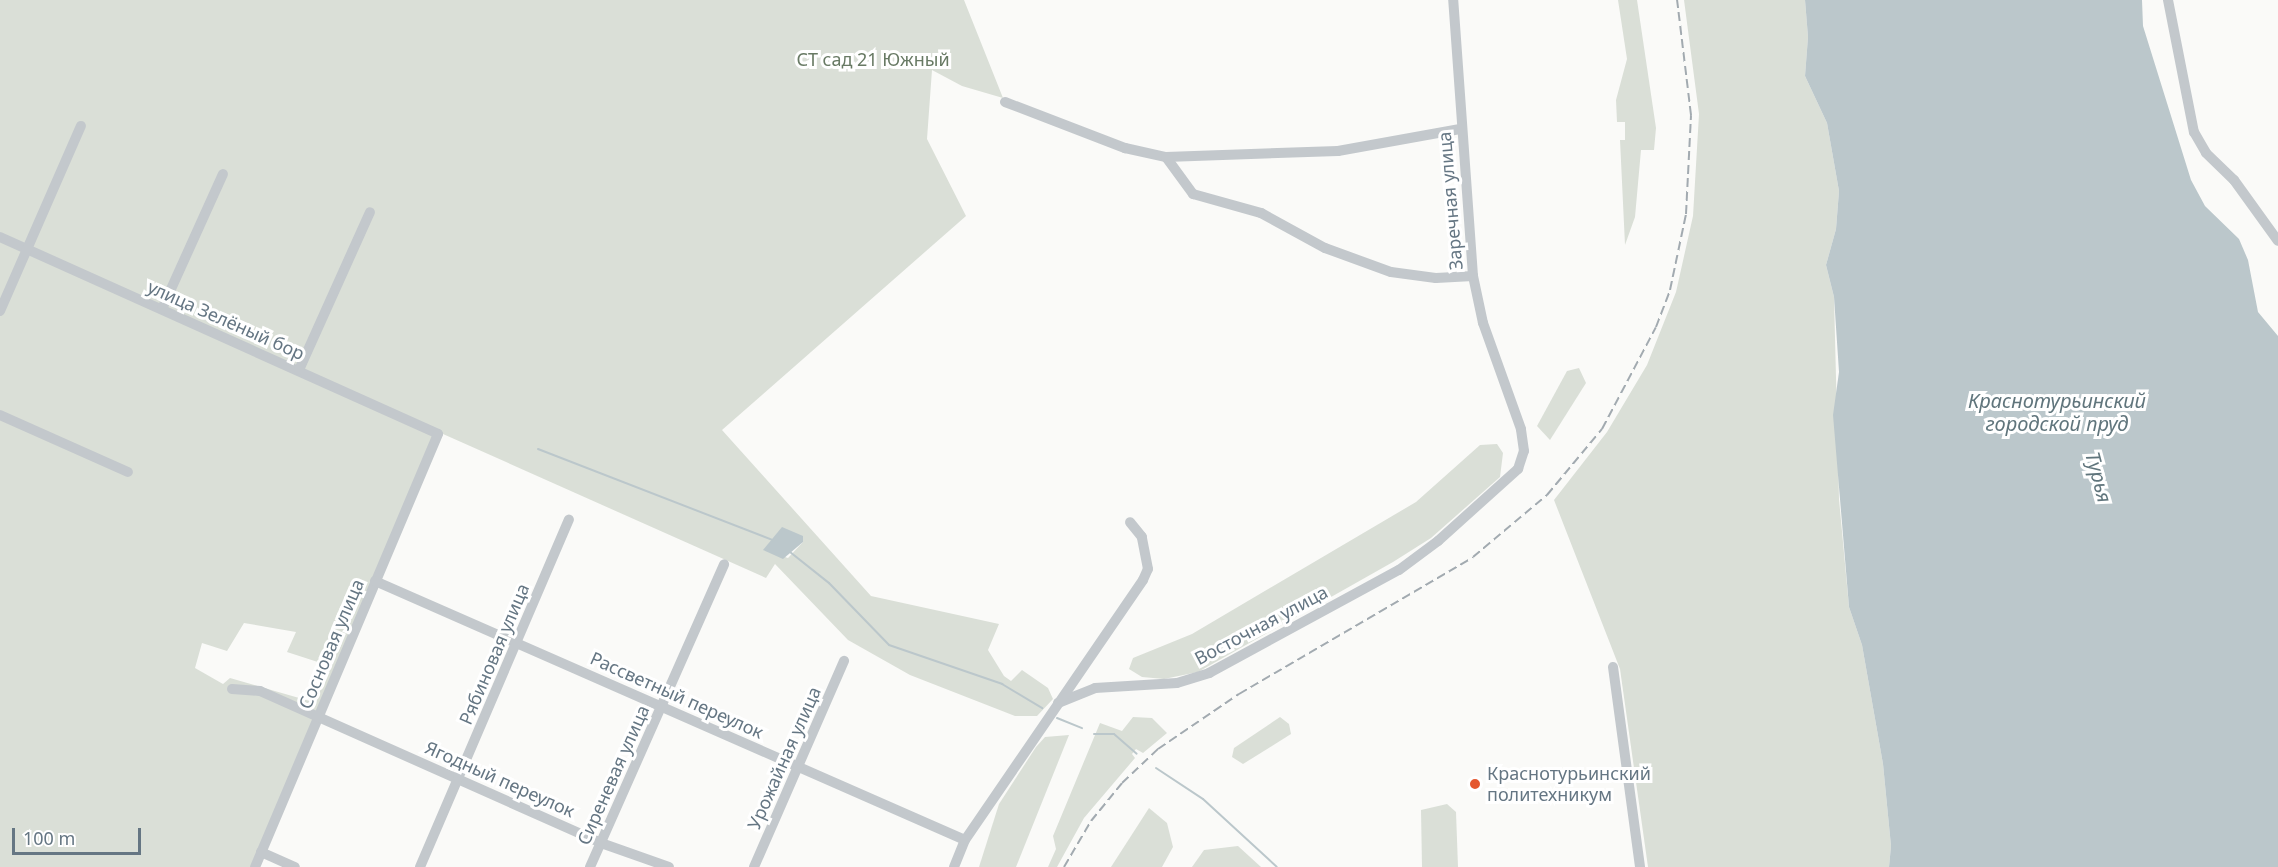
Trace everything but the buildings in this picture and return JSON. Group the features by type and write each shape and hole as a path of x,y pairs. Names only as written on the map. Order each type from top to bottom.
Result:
{"street":[{"name":"Заречная улица","path":"1453,0 1460,129 1473,276 1483,323 1508,393"},
{"path":"2168,0 2194,132 2206,153 2234,180 2278,241"},
{"path":"1005,102 1125,148 1166,157 1338,151 1460,129"},
{"path":"0,311 81,126"},
{"path":"1166,157 1193,194 1261,213 1325,248 1391,272 1436,278 1473,276"},
{"path":"162,309 223,174"},
{"path":"299,370 370,212"},
{"name":"улица Зелёный бор","path":"0,237 438,434"},
{"name":"Восточная улица","path":"1058,703 1095,688 1177,683 1209,673 1399,570 1438,541 1518,469 1524,451 1521,429 1508,393"},
{"path":"0,415 128,471"},
{"name":"Сосновая улица","path":"255,867 438,434"},
{"name":"Рябиновая улица","path":"420,867 569,520"},
{"path":"954,867 965,840 1149,569 1142,537 1130,522"},
{"name":"Сиреневая улица","path":"590,867 724,564"},
{"name":"Рассветный переулок","path":"375,581 965,840"},
{"name":"Урожайная улица","path":"754,867 844,661"},
{"path":"1613,668 1640,867"},
{"name":"Ягодный переулок","path":"232,689 260,692 319,716 601,843 669,867"},
{"path":"261,852 295,867"}],"green space":[{"name":"СТ сад 21 Южный","path":"0,0 964,0 1003,98 962,86 932,70 927,139 966,216 722,430 871,596 999,624 988,650 1004,676 1011,681 1022,670 1048,688 1053,699 1037,716 1015,716 910,675 848,640 775,564 766,578 443,434 251,867 0,867","holes":["803,542 788,558 764,550 770,546","244,623 296,632 287,652 327,665 313,702 230,678 223,684 195,668 202,643 227,651"]},
{"path":"1618,0 1637,0 1656,128 1654,150 1641,150 1635,217 1625,245 1620,140 1625,140 1625,122 1617,122 1616,100 1627,59"},
{"path":"1684,0 1805,0 1808,37 1805,76 1827,123 1839,191 1836,229 1826,265 1834,297 1839,499 1849,607 1862,645 1883,764 1891,846 1889,867 1648,867 1620,669 1554,500 1607,432 1647,365 1676,292 1693,216 1699,114"},
{"path":"1579,368 1586,383 1550,440 1537,426 1567,371"},
{"path":"1497,444 1503,453 1500,477 1431,538 1393,562 1198,672 1164,679 1142,677 1129,669 1133,658 1192,634 1416,502 1480,445"},
{"path":"1133,717 1152,718 1167,733 1143,753 1136,749 1132,754 1135,758 1084,818 1057,867 1048,867 1056,849 1053,836 1100,723 1122,731"},
{"path":"1280,717 1289,724 1291,734 1243,764 1232,757 1234,748"},
{"path":"1069,735 1016,867 979,867 999,804 1036,747 1045,737"},
{"path":"1447,804 1456,812 1458,867 1422,867 1421,810"},
{"path":"1149,808 1167,823 1173,847 1162,867 1111,867"},
{"path":"1238,846 1261,867 1192,867 1204,850"}],"water":[{"name":"Краснотурьинский городской пруд","path":"1805,0 2142,0 2143,26 2191,180 2205,206 2239,239 2248,260 2258,312 2278,336 2278,867 1889,867 1891,846 1883,764 1862,645 1849,607 1833,415 1839,372 1834,297 1826,265 1836,229 1839,191 1827,123 1805,76 1808,37"},
{"path":"782,527 803,536 803,542 783,559 763,550"}],"waterway":[{"path":"538,449 773,540"},
{"path":"790,552 829,583 889,645 1002,684 1042,708"},
{"path":"1057,718 1082,728"},
{"path":"1094,734 1114,734 1137,754"},
{"path":"1156,768 1203,799 1277,867"}],"railway":[{"path":"1064,867 1091,821 1122,783 1158,749 1239,694 1473,557 1547,495 1602,429 1656,327 1670,290 1686,214 1691,115 1677,0"}],"place":[{"name":"Краснотурьинский политехникум","path":"1475,784"}],"water label":[{"name":"Турья","path":"2099,477"}]}
